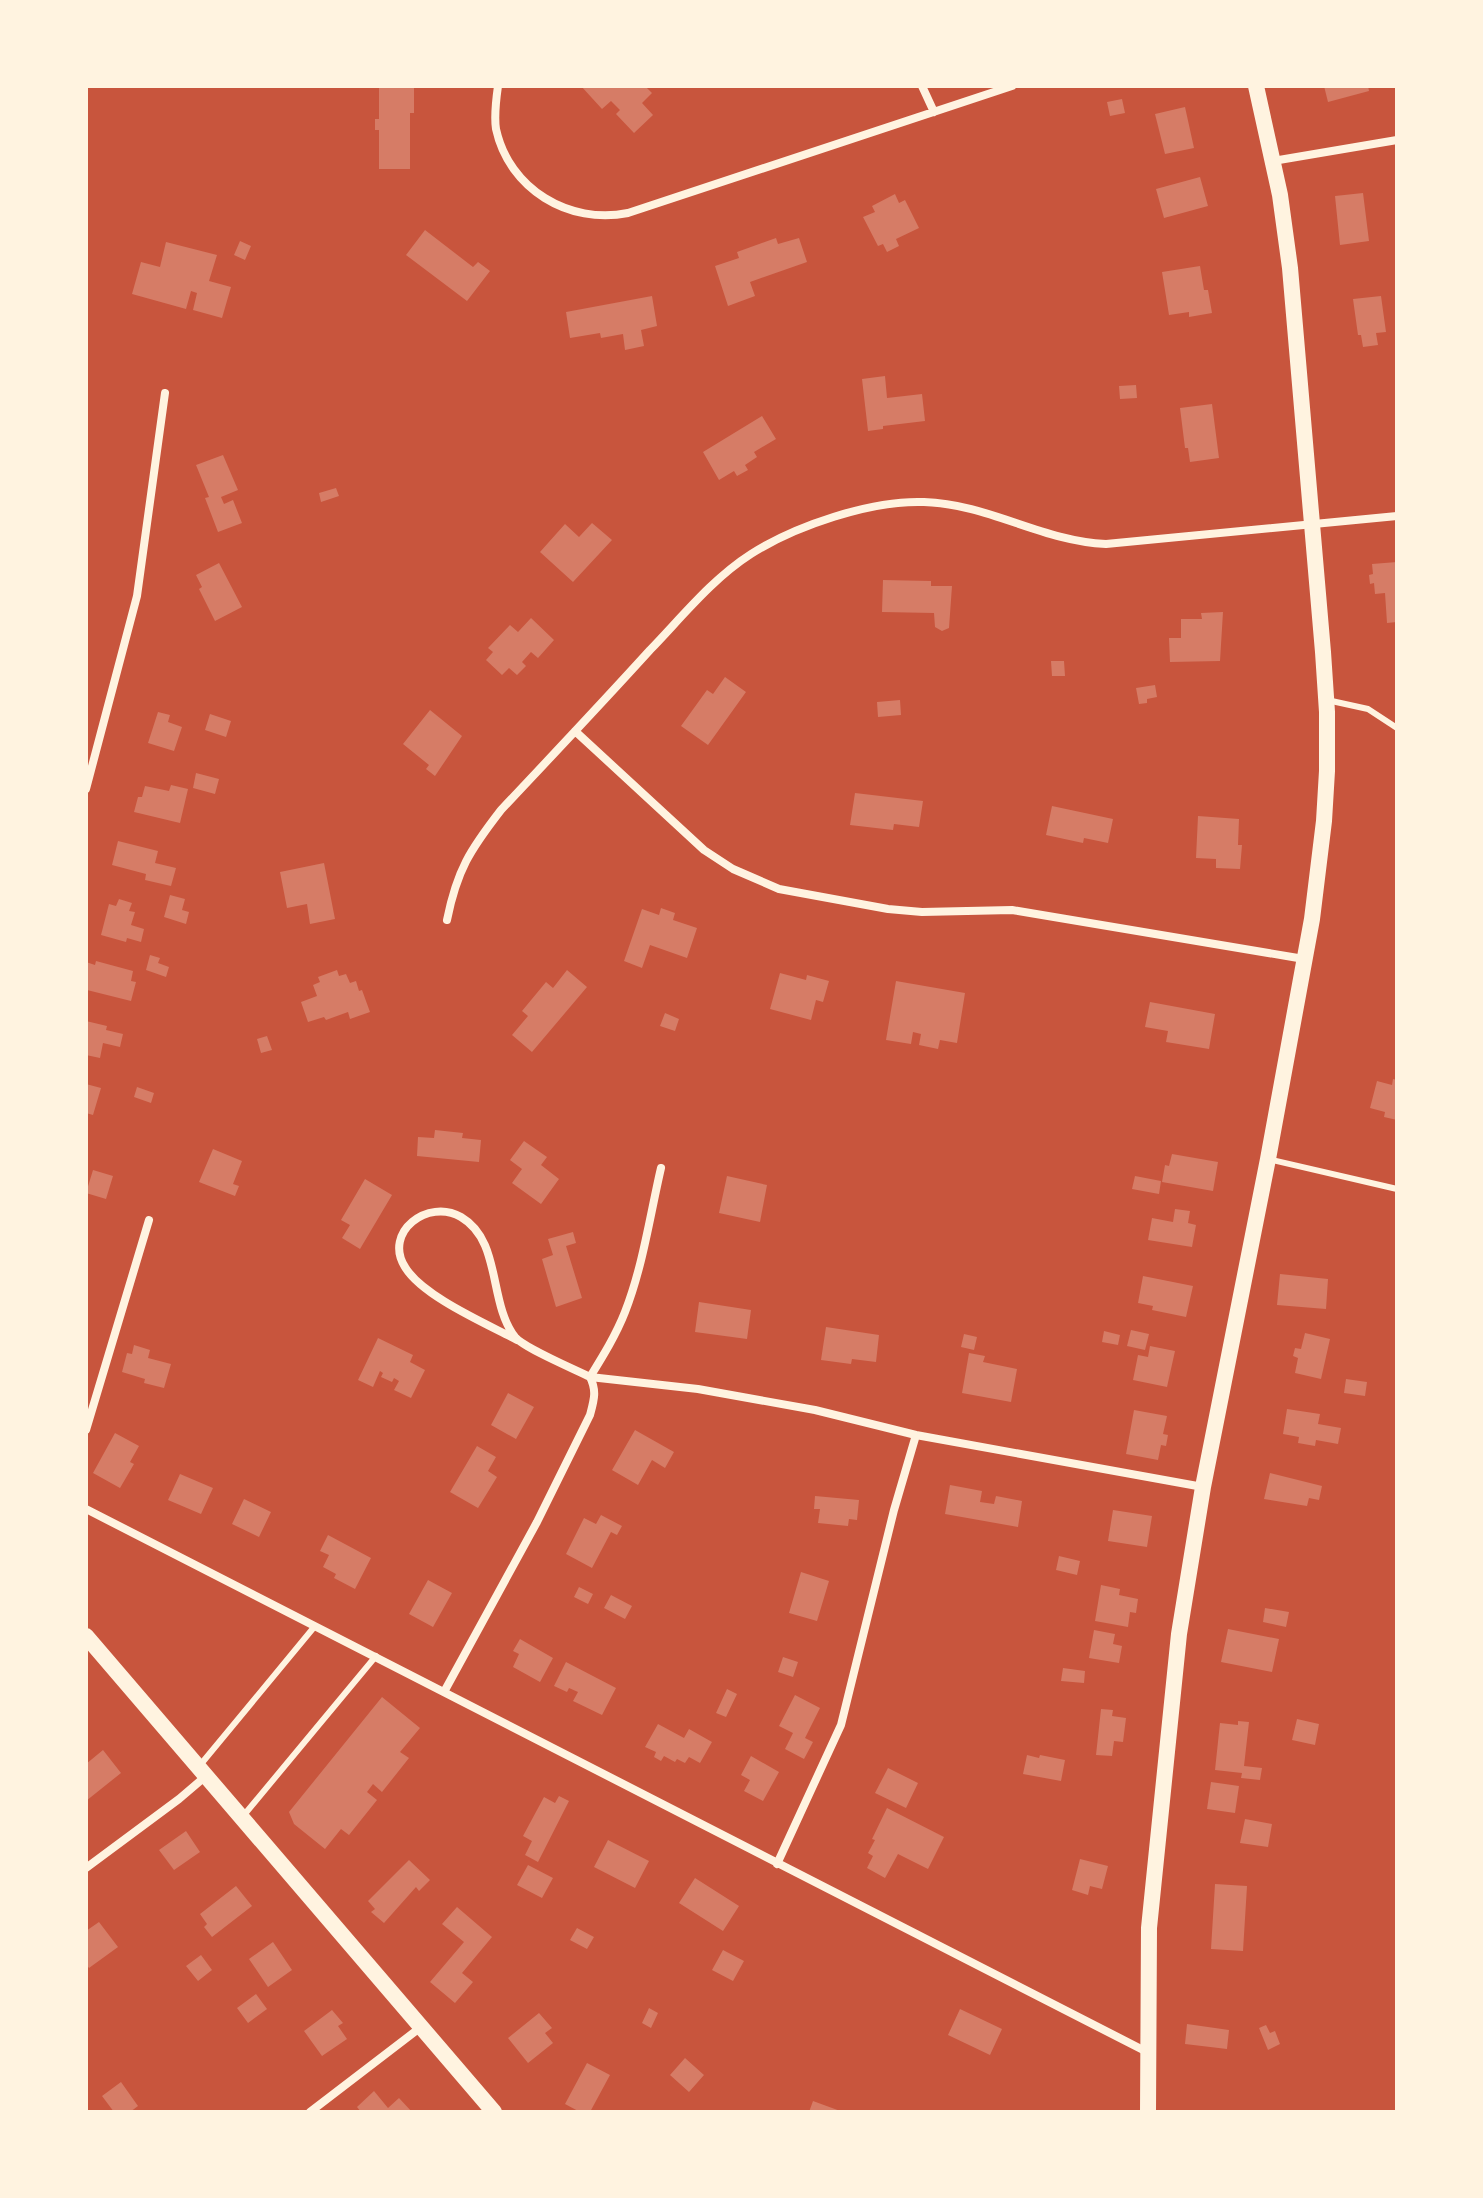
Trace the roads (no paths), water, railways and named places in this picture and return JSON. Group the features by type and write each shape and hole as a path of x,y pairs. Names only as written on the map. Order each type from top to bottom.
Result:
{"main road":[{"path":"1148,2112 1149,1928 1179,1634 1203,1487 1305,960 1324,821 1327,700 1290,268 1273,161 1256,86"},
{"path":"86,1636 494,2112"}],"street":[{"path":"498,86 496,129 515,171 548,201 592,216 628,213 1012,86"},
{"path":"922,86 934,112"},
{"path":"1273,161 1397,140"},
{"path":"86,789 137,596 165,393"},
{"path":"447,920 454,887 475,844 501,810 701,596 727,571 776,541 889,503 942,503 977,509 1060,539 1106,544 1397,516"},
{"path":"575,731 704,850 733,869 779,889 888,909 922,912 1012,910 1305,960"},
{"path":"590,1377 625,1311 639,1267 661,1168"},
{"path":"517,1340 499,1306 484,1243 472,1225 461,1217 438,1210 415,1218 405,1228 401,1238 401,1260 406,1270 426,1289 517,1340 590,1377 698,1389 815,1410 916,1435 1203,1487"},
{"path":"86,1430 149,1220"},
{"path":"444,1692 537,1522 590,1415 595,1386 590,1377"},
{"path":"777,1864 841,1725 894,1510 916,1435"},
{"path":"86,1509 1147,2052"},
{"path":"86,1868 179,1799 202,1772"},
{"path":"310,2112 421,2027"}],"lane":[{"path":"1327,700 1368,709 1397,728"},
{"path":"1268,1159 1397,1189"},
{"path":"202,1772 315,1626"},
{"path":"241,1818 376,1656"}]}
